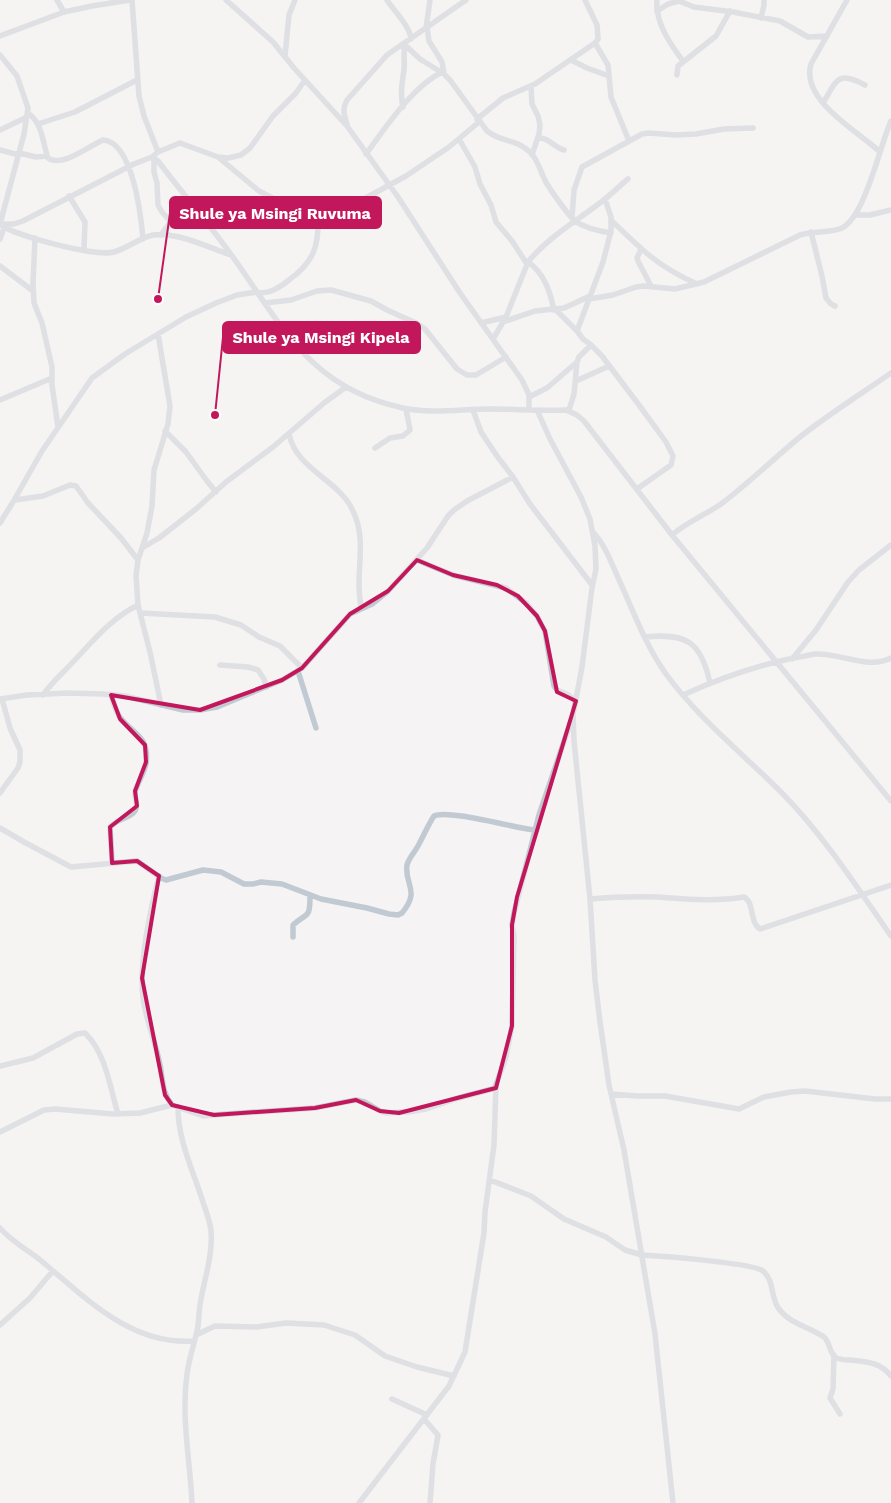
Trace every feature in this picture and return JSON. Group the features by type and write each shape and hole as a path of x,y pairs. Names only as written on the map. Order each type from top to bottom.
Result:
{"street":[{"path":"57,0 64,12"},
{"path":"0,36 64,12 131,0 137,80 144,116 158,152"},
{"path":"226,0 273,42 347,126 522,380 529,397 529,410"},
{"path":"285,57 289,15 296,0"},
{"path":"386,0 406,26 411,34 411,39"},
{"path":"430,0 427,28 429,41 442,62 443,73"},
{"path":"347,126 343,114 347,100 383,59 466,0"},
{"path":"218,157 259,191 303,214 318,216 338,213 389,186 421,166 458,139 503,98 531,86 558,66 571,60 595,43 598,33 585,0"},
{"path":"657,0 657,12 660,22 682,61"},
{"path":"760,18 763,12 764,0"},
{"path":"847,0 811,64 808,73 813,90 823,103 880,152"},
{"path":"657,12 676,1 694,7 730,11 784,22 808,37 827,36"},
{"path":"677,75 678,66 682,61 716,36 730,11"},
{"path":"595,43 608,65 611,97 629,141"},
{"path":"404,45 420,60 443,73 456,87 487,132 493,136 514,141 532,155 546,182 574,219 593,230 611,232"},
{"path":"402,107 404,45"},
{"path":"0,55 17,76 27,104 28,115 0,238"},
{"path":"571,60 609,76"},
{"path":"366,154 402,107 424,85 443,73"},
{"path":"823,103 840,78 846,77 865,84"},
{"path":"38,124 75,112 137,80"},
{"path":"2,226 0,224 14,224 24,221 129,166 144,159 153,158 158,152 180,143 218,157 228,158 245,153 272,116 296,93 305,80"},
{"path":"531,86 532,104 540,120 538,138 532,155"},
{"path":"28,115 38,124 47,156 54,161 69,158 103,140 114,143 129,166 140,210 143,239"},
{"path":"0,130 28,115"},
{"path":"481,323 535,311 555,310 572,306 590,298 613,295 636,287 651,286 675,289 696,284 715,278 800,235 811,232 838,230 844,227 856,215 891,121"},
{"path":"574,219 574,190 582,167 642,134 649,132 682,135 724,129 753,128"},
{"path":"538,138 547,139 557,148 564,150"},
{"path":"458,139 475,167 496,222 528,263 540,272 549,288 555,310 591,345 609,366 658,431 673,456 671,465 637,489"},
{"path":"0,150 36,157 47,156"},
{"path":"153,158 231,255 264,303 303,354 329,377 346,387 382,402 406,409 569,410 584,420 672,535 891,801"},
{"path":"153,158 158,190 158,205 170,221"},
{"path":"493,339 505,319 528,263 537,251 574,219 604,200 628,179"},
{"path":"69,196 85,222 84,250"},
{"path":"161,235 188,200"},
{"path":"577,331 603,262 611,232 611,220 604,200"},
{"path":"856,215 870,215 891,210"},
{"path":"0,523 42,450 92,378 125,354 186,317 216,303 245,293 272,292 278,289 302,271 309,262 317,240 318,216"},
{"path":"611,220 651,258 671,272 696,284"},
{"path":"2,226 60,246 102,253 114,252 153,235 169,235 231,255"},
{"path":"811,232 826,298 835,306"},
{"path":"35,238 34,303 42,323 52,367 58,427"},
{"path":"641,249 637,258 651,286"},
{"path":"0,266 33,291"},
{"path":"264,303 291,300 317,291 331,290 349,294 370,301 416,323 431,335 457,369 467,376 476,374 506,357"},
{"path":"158,334 170,406 166,431 154,470 152,506 138,560 136,576 138,605 161,705"},
{"path":"569,410 574,394 577,362 579,357 591,345"},
{"path":"529,397 547,388 577,362"},
{"path":"576,381 609,366"},
{"path":"672,535 683,526 705,515 721,504 816,424 891,373"},
{"path":"0,400 52,378"},
{"path":"142,548 159,538 226,482 289,434 331,397 346,387"},
{"path":"375,448 390,438 403,436 410,430 406,409"},
{"path":"473,410 481,432 497,456 530,504 592,585"},
{"path":"359,1503 449,1386 464,1352 484,1233 495,1133 496,1088 508,1048 512,1026 512,925 514,913 535,830 573,715 582,667 596,560 592,530 581,496 550,439 537,410"},
{"path":"166,431 186,452 216,492"},
{"path":"289,434 291,444 303,461 318,472 352,507 362,544 359,587 361,608"},
{"path":"0,793 18,768 20,762 20,750 10,728 1,699 68,693 111,695 125,696 184,710 200,710 217,707 266,687 300,670 350,614 378,600 417,560 454,510 467,501 513,477"},
{"path":"14,500 43,496 70,485 76,486 88,503 121,538 138,560"},
{"path":"592,530 606,550 654,656 683,695 707,722 732,743 783,794 821,839 891,936"},
{"path":"792,659 816,630 848,582 859,570 891,545"},
{"path":"417,560 453,575 506,588 526,602 537,616 545,631 556,690 567,694 576,701"},
{"path":"44,694 54,680 104,628 138,605"},
{"path":"140,613 215,617 241,625 259,637 280,646 300,670 316,728"},
{"path":"644,637 661,636 688,640 699,652 710,683"},
{"path":"683,695 728,676 792,659 823,654 878,663 891,658"},
{"path":"220,665 248,667 258,670 264,679 266,687"},
{"path":"111,695 116,712 120,718 136,732 145,745 146,762 134,791 137,805 135,811 110,827 112,863"},
{"path":"573,715 590,899 595,980 605,1061 624,1150 659,1360 673,1503"},
{"path":"0,828 71,867 138,861 166,880 203,870 221,872 244,884 261,882 282,884 310,896 398,915 407,906 412,892 407,875 408,861 434,816 439,814 454,815 535,830"},
{"path":"159,876 153,896 142,978 147,1018 160,1065 165,1095 175,1106 203,1116 214,1116 315,1108 356,1100 364,1102 380,1111 399,1113 426,1109 456,1098 496,1088"},
{"path":"590,899 629,896 713,900 744,897 749,902 756,926 760,929 891,885"},
{"path":"293,937 293,924 306,916 309,911 310,896"},
{"path":"0,1066 33,1058 77,1034 85,1033 100,1058 118,1114"},
{"path":"612,1094 665,1096 739,1109 764,1097 805,1091 891,1099"},
{"path":"0,1132 44,1110 118,1114 140,1113 175,1106"},
{"path":"175,1106 182,1144 192,1166 211,1232 208,1270 200,1301 195,1338 187,1373 184,1412 191,1473 192,1503"},
{"path":"490,1180 530,1196 564,1219 606,1237 625,1250 642,1255 716,1262 760,1269 770,1281 774,1299 780,1311 827,1340 834,1355 833,1389 830,1398 840,1414"},
{"path":"0,1228 101,1311 128,1326 158,1338 183,1342 195,1338 207,1328 215,1326 256,1327 286,1323 324,1325 355,1335 385,1356 416,1367 454,1376"},
{"path":"0,1325 11,1313 24,1304 52,1272"},
{"path":"834,1355 842,1360 876,1364 891,1376"},
{"path":"392,1398 425,1417 438,1435 433,1464 430,1503"}],"highlighted area":[{"path":"417,560 453,575 497,585 518,596 537,616 545,631 557,692 576,701 517,897 512,925 512,1026 496,1088 399,1113 380,1111 356,1100 315,1108 214,1115 172,1105 165,1095 142,978 159,876 137,861 112,863 110,827 137,806 135,791 146,762 145,745 120,719 111,695 200,710 282,680 302,668 350,614 388,591"}],"place":[{"name":"Shule ya Msingi Ruvuma","path":"158,299"},
{"name":"Shule ya Msingi Kipela","path":"215,415"}]}
